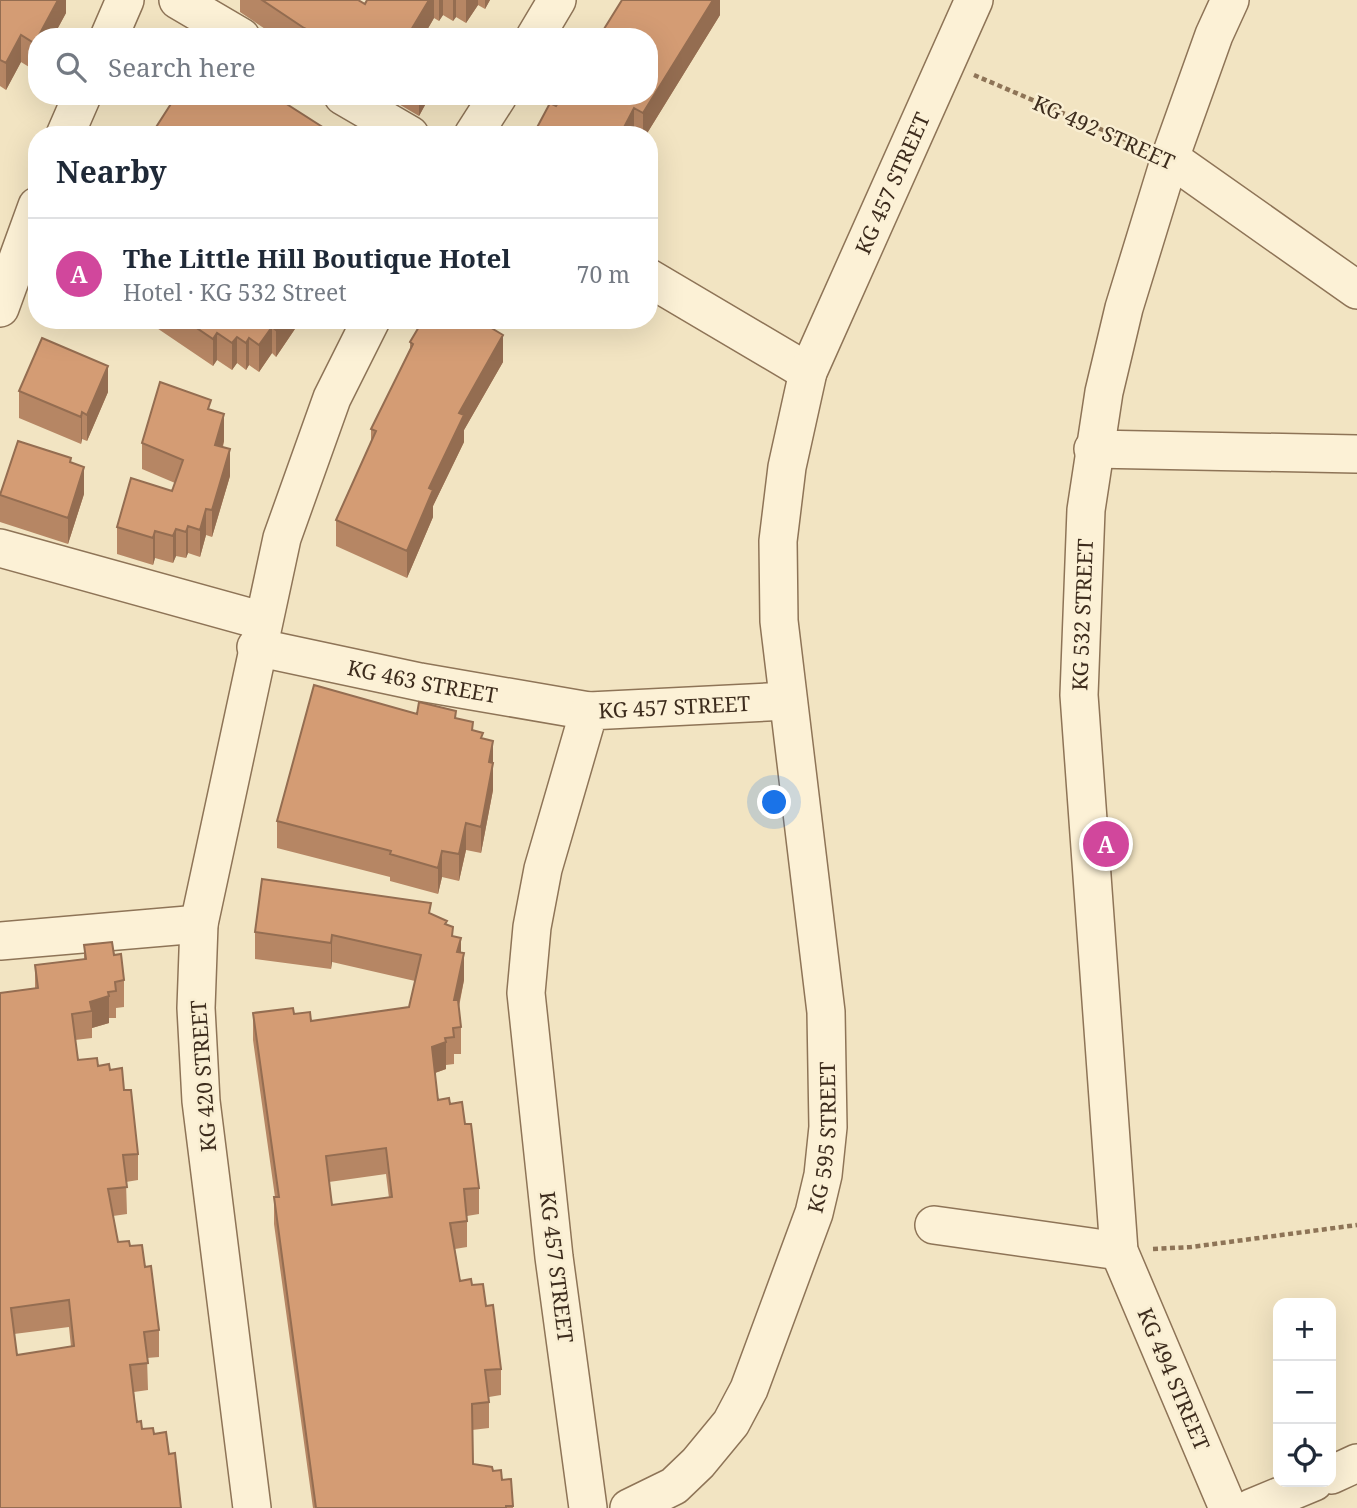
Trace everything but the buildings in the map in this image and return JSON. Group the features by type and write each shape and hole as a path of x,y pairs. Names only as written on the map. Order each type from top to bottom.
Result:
{"street":[{"path":"112,28 125,0"},
{"path":"178,0 226,28"},
{"path":"540,28 557,0"},
{"name":"KG 457 STREET","path":"589,1508 554,1257 526,993 532,927 543,869 589,711 788,701 779,621 778,541 787,467 808,372 974,0"},
{"name":"KG 532 STREET","path":"1119,1251 1079,695 1086,510 1093,449 1124,308 1170,159 1230,0"},
{"path":"69,126 78,105"},
{"path":"359,105 395,126"},
{"path":"479,126 492,105"},
{"name":"KG 492 STREET","path":"1170,159 1357,290"},
{"path":"0,308 28,231"},
{"path":"658,283 808,372"},
{"name":"KG 420 STREET","path":"252,1508 201,1101 196,1008 199,924 282,538 332,398 366,329"},
{"path":"1093,449 1357,454"},
{"name":"KG 463 STREET","path":"0,548 260,634 420,682 589,711"},
{"name":"KG 595 STREET","path":"629,1508 674,1486 698,1464 731,1423 749,1389 798,1261 823,1175 828,1127 826,1012 788,701"},
{"path":"0,941 199,924"},
{"path":"933,1225 1119,1251"},
{"name":"KG 494 STREET","path":"1119,1251 1228,1508"},
{"path":"1336,1473 1357,1464"},
{"path":"1251,1508 1302,1487"}],"path":[{"name":"KG 492 STREET","path":"946,62 1170,159"},
{"path":"1119,1251 1191,1247 1357,1225"}],"place":[{"name":"The Little Hill Boutique Hotel","path":"1106,844"}]}
